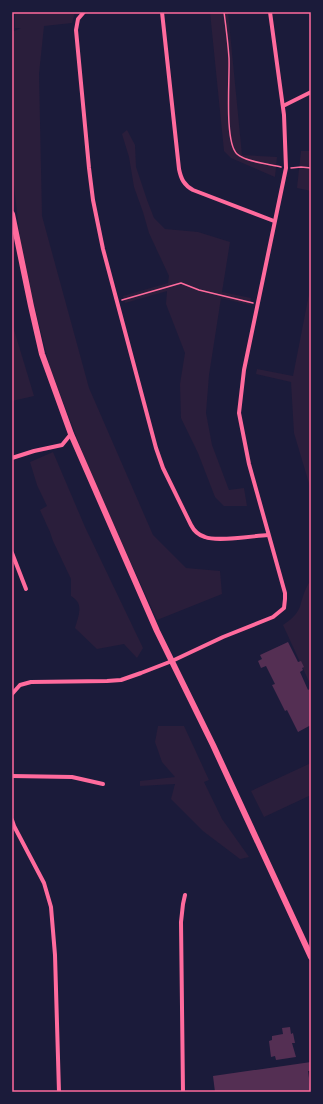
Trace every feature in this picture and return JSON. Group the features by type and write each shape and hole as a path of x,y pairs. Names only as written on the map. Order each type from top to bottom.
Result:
{"main road":[{"path":"12,214 42,354 71,434 157,631 213,745 311,957"}],"street":[{"path":"84,12 78,19 76,30 89,168 99,229 156,448 163,468 192,527 200,535 210,539 268,535"},
{"path":"162,12 179,172 183,181 193,190 274,221"},
{"path":"12,694 20,685 31,682 121,680 141,674 223,637 273,617 284,608 285,593 246,451 239,413 244,370 256,304 286,168 284,115 270,12"},
{"path":"282,106 311,92"},
{"path":"12,458 34,451 62,445 71,434"},
{"path":"12,553 26,589"},
{"path":"12,776 72,777 103,784"},
{"path":"12,820 44,883 51,907 55,955 59,1092"},
{"path":"183,1092 181,922 185,895"}],"path":[{"path":"224,12 229,49 230,129 233,149 238,155 252,160 286,168 311,168"},
{"path":"118,301 181,283 200,290 256,304"}],"shaded area":[{"path":"15,12 75,12 72,23 44,26 39,74 42,216 89,388 153,535 186,568 220,571 222,594 157,620 92,477 50,368 22,257 12,168 12,32 21,28 15,28"},
{"path":"210,12 228,12 242,155 277,157 275,177 231,158 224,151"},
{"path":"127,130 135,145 136,167 154,218 165,229 198,232 230,242 222,292 251,298 250,305 221,298 209,375 206,413 212,445 229,490 244,488 247,506 224,506 215,497 198,453 181,418 180,384 185,353 166,304 167,291 125,303 123,296 168,283 169,276 149,233 134,187 129,157 122,134"},
{"path":"301,151 311,151 311,191 297,188"},
{"path":"311,284 311,490 294,433 291,382 256,374 257,369 293,376"},
{"path":"12,323 34,396 12,401"},
{"path":"53,452 85,527 143,648 137,658 124,644 97,649 75,628 79,615 79,606 75,599 71,596 71,579 40,510 47,506 37,485 30,462"},
{"path":"309,583 311,583 311,686 283,625 295,615"},
{"path":"158,726 184,726 209,780 204,782 222,819 249,857 240,859 203,831 171,799 175,784 140,786 140,781 175,777 162,762 155,742"},
{"path":"311,763 311,795 264,817 251,791"}],"building":[{"path":"288,642 298,662 301,661 304,667 300,672 308,690 311,688 311,725 298,732 287,710 285,711 272,685 275,684 266,666 261,668 258,661 262,659 260,655"},
{"path":"290,1027 295,1043 292,1043 296,1057 276,1060 275,1056 271,1057 269,1041 272,1040 272,1036 283,1034 282,1028"},
{"path":"311,1062 311,1071 308,1071 311,1092 215,1092 213,1076"}]}
